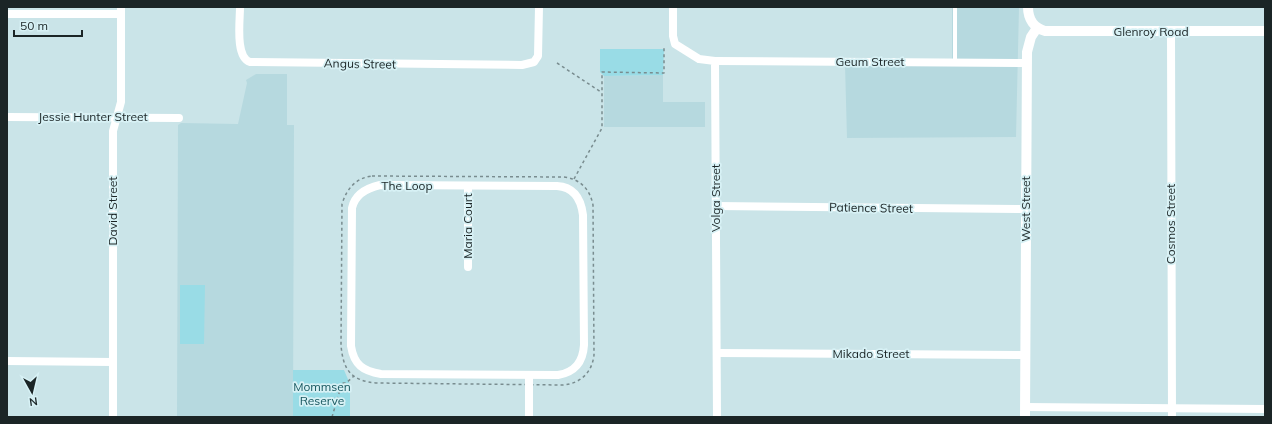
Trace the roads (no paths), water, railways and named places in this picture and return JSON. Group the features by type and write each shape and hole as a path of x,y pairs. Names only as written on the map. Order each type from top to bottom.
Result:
{"street":[{"name":"Angus Street","path":"240,7 240,50 244,58 250,62 530,64 536,60 539,52 539,7"},
{"path":"673,7 673,36 675,44 699,59 715,61"},
{"path":"1028,7 1031,20 1038,28"},
{"path":"7,14 121,10"},
{"name":"David Street","path":"113,417 113,131 121,102 121,10"},
{"name":"Glenroy Road","path":"1038,28 1045,31 1265,32"},
{"name":"West Street","path":"1025,412 1026,63 1028,46 1038,28"},
{"name":"Cosmos Street","path":"1171,32 1172,413"},
{"name":"Geum Street","path":"715,61 1026,63"},
{"name":"Volga Street","path":"715,61 717,417"},
{"name":"Jessie Hunter Street","path":"7,117 179,118"},
{"name":"The Loop","path":"380,185 564,187 573,191 582,207 584,345 581,361 567,374 529,376 381,374 362,368 352,355 352,214 353,205 361,192 370,187 380,185"},
{"name":"Maria Court","path":"468,186 468,267"},
{"name":"Patience Street","path":"716,206 1026,209"},
{"name":"Mikado Street","path":"717,353 1025,355"},
{"path":"7,361 113,362"},
{"path":"528,417 529,376"},
{"path":"1025,412 1172,413 1265,409"}],"lane":[{"path":"955,7 955,62"}],"park label":[{"name":"Mommsen Reserve","path":"322,394"}]}
